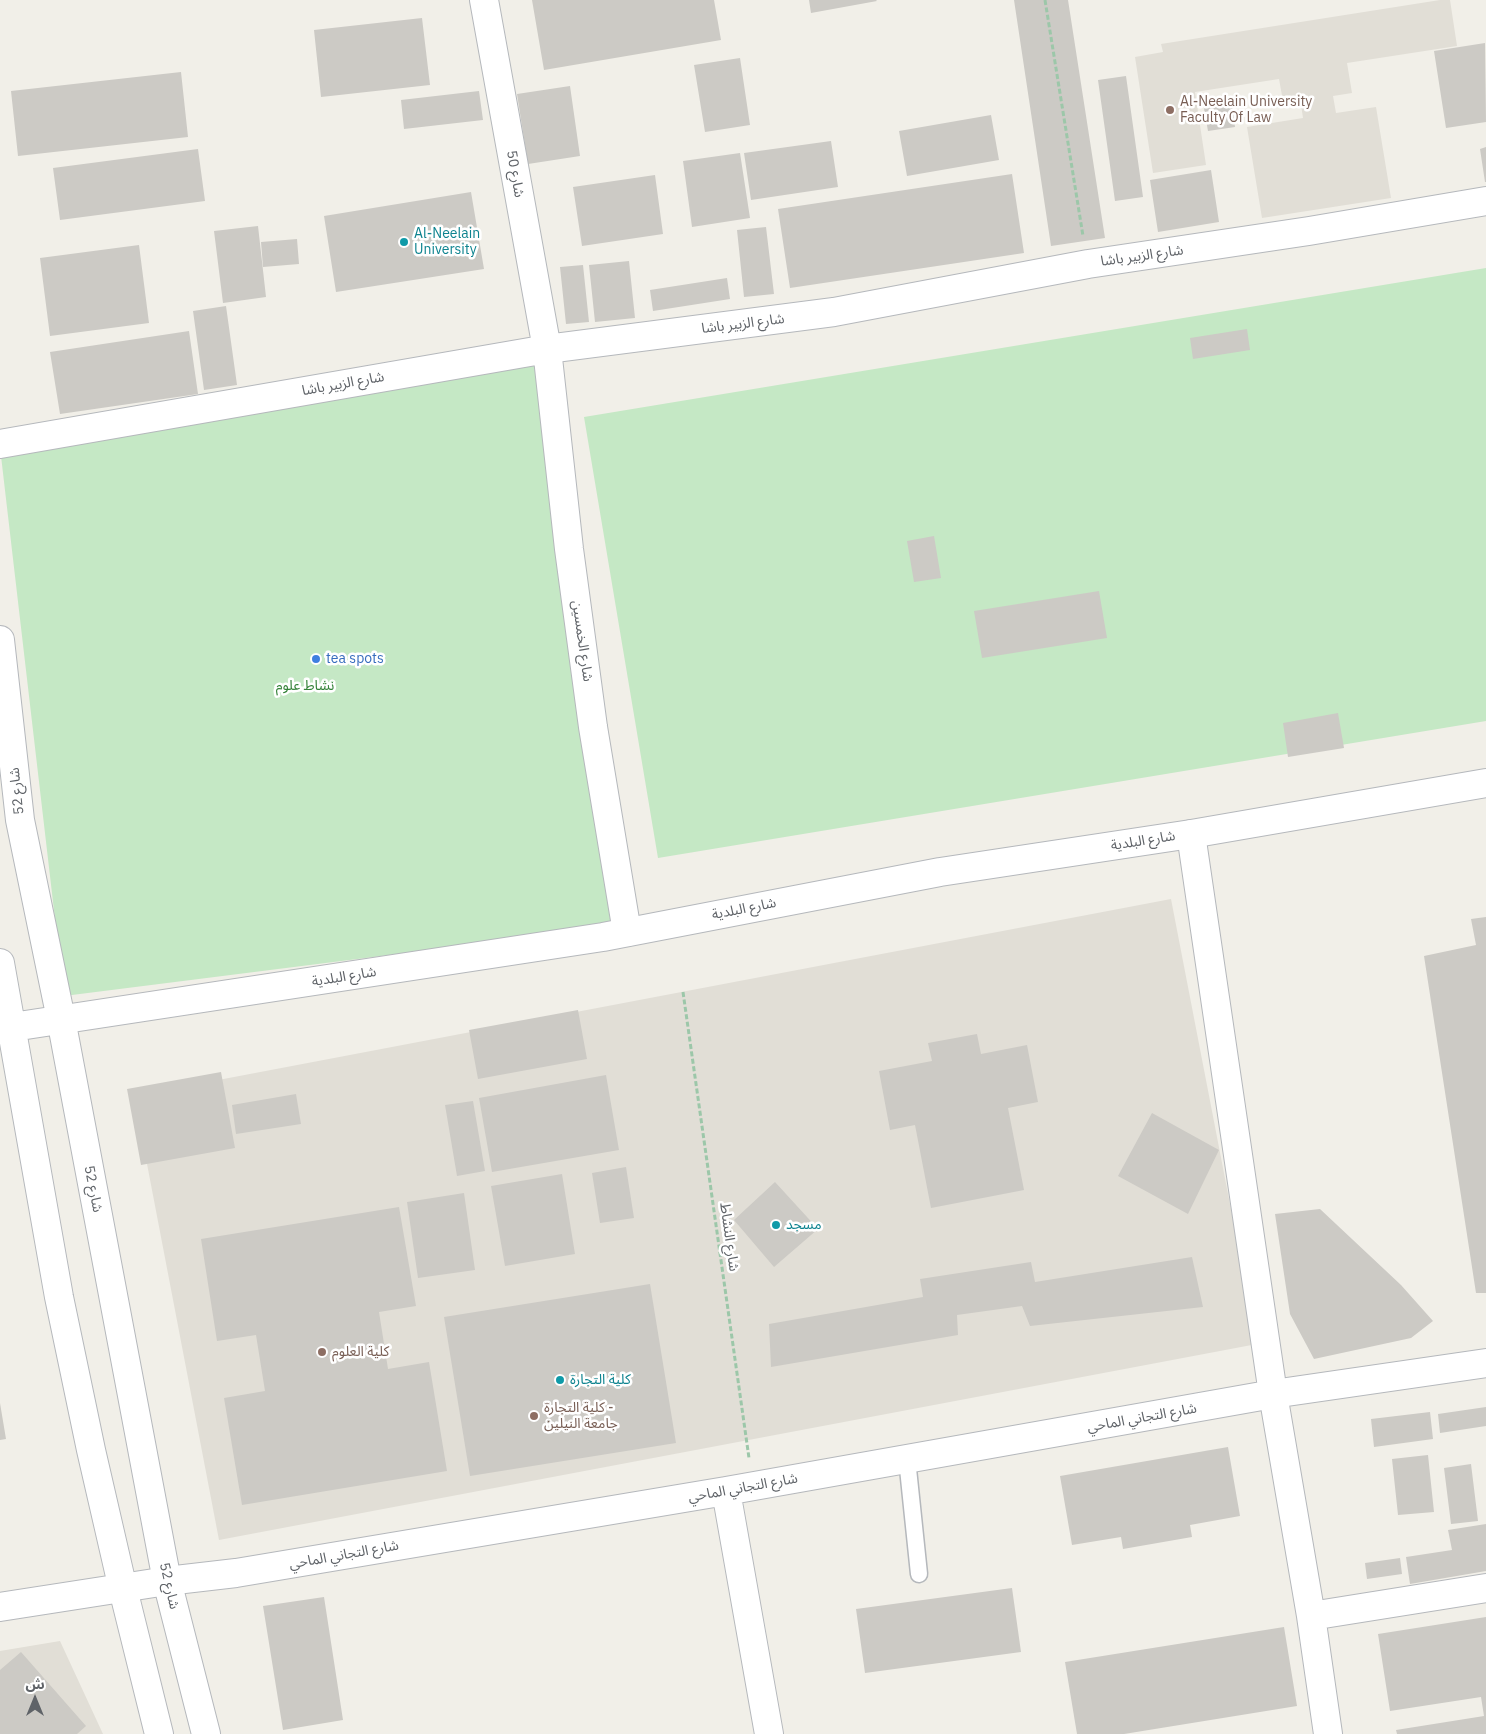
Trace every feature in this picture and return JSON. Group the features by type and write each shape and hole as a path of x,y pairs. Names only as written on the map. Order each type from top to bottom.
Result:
{"street":[{"name":"شارع 50","path":"484,0 547,349"},
{"name":"شارع الزبير باشا","path":"0,444 547,349 834,312 1088,264 1309,231 1486,201"},
{"name":"شارع الخمسين","path":"547,349 569,549 591,707 628,932"},
{"name":"شارع 52","path":"0,640 20,820 61,1019 167,1581 206,1734"},
{"name":"شارع البلدية","path":"6,1029 61,1019 603,937 940,872 1191,834 1486,783"},
{"path":"1191,834 1273,1394 1311,1616 1328,1734"},
{"path":"0,962 6,1029 59,1297 123,1589 160,1734"},
{"name":"شارع التجاني الماحي","path":"0,1607 167,1581 236,1573 726,1491 1273,1394 1486,1363"},
{"path":"726,1491 769,1734"},
{"path":"1311,1616 1486,1588"}],"lane":[{"path":"907,1459 919,1574"}],"path":[{"path":"1045,0 1088,264"},
{"name":"شارع النشاط","path":"683,992 753,1486"}],"shaded area":[{"name":"Al-Neelain University Faculty Of Law","path":"1440,0 1450,0 1457,46 1347,63 1352,93 1333,96 1336,113 1376,107 1391,198 1262,218 1247,127 1303,118 1300,98 1283,101 1279,79 1195,92 1206,165 1153,173 1135,57 1163,52 1161,44"},
{"path":"1171,899 1257,1344 219,1540 134,1096"},
{"path":"60,1641 103,1734 0,1734 0,1651"}],"green space":[{"path":"1486,268 1486,721 658,858 584,417"},
{"name":"نشاط علوم","path":"543,364 611,927 64,996 1,456"}],"building":[{"path":"532,0 714,0 721,40 544,70"},
{"path":"809,0 876,0 877,1 811,13"},
{"path":"1014,0 1068,0 1105,238 1051,246"},
{"path":"422,18 430,85 321,97 314,30"},
{"path":"1485,43 1486,122 1446,128 1434,51"},
{"path":"740,58 750,125 705,132 694,65"},
{"path":"181,72 188,137 18,156 11,91"},
{"path":"1126,76 1143,197 1115,201 1098,80"},
{"path":"570,86 580,156 528,164 517,94"},
{"path":"479,91 483,120 404,129 401,100"},
{"path":"1231,98 1235,127 1208,131 1203,103"},
{"path":"991,115 999,160 907,176 899,131"},
{"path":"831,141 838,187 751,200 744,153"},
{"path":"1486,147 1486,182 1485,182 1480,149"},
{"path":"198,149 205,201 60,220 53,168"},
{"path":"740,153 750,218 692,227 683,161"},
{"path":"1211,170 1219,222 1158,232 1150,180"},
{"path":"1012,174 1024,253 790,288 778,209"},
{"path":"655,175 663,234 582,246 573,187"},
{"name":"Al-Neelain University","path":"471,192 484,269 336,292 324,216"},
{"path":"258,226 266,297 223,303 214,231"},
{"path":"766,227 774,294 744,297 737,230"},
{"path":"297,239 299,264 263,267 261,242"},
{"path":"139,245 149,323 50,336 40,258"},
{"path":"629,261 635,318 595,322 589,265"},
{"path":"583,265 589,322 566,324 560,267"},
{"path":"727,278 730,299 653,311 650,290"},
{"path":"226,306 237,385 204,390 193,311"},
{"path":"1247,329 1250,350 1193,359 1190,338"},
{"path":"189,331 198,394 60,414 50,352"},
{"path":"934,536 941,578 914,582 907,541"},
{"path":"1099,591 1107,638 982,658 974,611"},
{"path":"1338,713 1344,748 1288,757 1283,723"},
{"path":"1486,917 1486,1293 1476,1293 1424,956 1476,945 1471,919"},
{"path":"578,1010 587,1059 478,1079 469,1030"},
{"path":"977,1034 981,1054 1027,1045 1038,1102 1008,1108 1024,1190 931,1208 915,1125 890,1130 879,1071 932,1061 928,1043"},
{"path":"221,1072 235,1148 141,1165 127,1089"},
{"path":"606,1075 619,1150 492,1172 479,1098"},
{"path":"296,1094 301,1124 236,1134 232,1105"},
{"path":"473,1101 485,1171 457,1176 445,1105"},
{"path":"1152,1113 1219,1150 1188,1214 1118,1176"},
{"path":"626,1167 634,1218 600,1223 592,1173"},
{"path":"562,1174 575,1254 505,1266 491,1186"},
{"name":"مسجد","path":"775,1182 818,1229 774,1267 734,1220"},
{"path":"464,1193 475,1270 418,1278 407,1202"},
{"name":"كلية العلوم","path":"399,1207 416,1306 379,1312 388,1369 429,1362 447,1471 242,1505 224,1398 265,1391 256,1335 217,1341 201,1239"},
{"path":"1320,1209 1401,1285 1433,1321 1411,1338 1314,1359 1290,1314 1275,1214"},
{"path":"1192,1257 1203,1307 1030,1326 1022,1306 957,1315 958,1335 771,1367 769,1324 923,1297 920,1279 1031,1262 1035,1282"},
{"name":"كلية التجارة","path":"650,1284 676,1443 470,1476 444,1317"},
{"path":"0,1403 6,1439 0,1440"},
{"path":"1486,1407 1486,1426 1440,1433 1438,1414"},
{"path":"1430,1412 1433,1439 1374,1447 1371,1419"},
{"path":"1228,1447 1240,1516 1190,1525 1192,1537 1123,1549 1121,1537 1072,1545 1060,1476"},
{"path":"1428,1455 1434,1512 1398,1515 1392,1459"},
{"path":"1471,1464 1478,1521 1451,1524 1444,1468"},
{"path":"1486,1524 1486,1571 1410,1584 1406,1557 1452,1550 1448,1530"},
{"path":"1400,1558 1402,1574 1367,1579 1365,1563"},
{"path":"1012,1588 1021,1652 865,1673 856,1609"},
{"path":"324,1597 343,1720 283,1730 263,1606"},
{"path":"1486,1617 1486,1734 1397,1734 1396,1730 1484,1716 1481,1697 1390,1711 1378,1634"},
{"path":"1284,1627 1297,1706 1124,1734 1077,1734 1065,1662"},
{"path":"21,1652 86,1726 77,1734 0,1734 0,1670"}],"place":[{"name":"Al-Neelain University Faculty Of Law","path":"1170,110"},
{"name":"Al-Neelain University","path":"404,242"},
{"name":"tea spots","path":"316,659"},
{"name":"مسجد","path":"776,1225"},
{"name":"كلية العلوم","path":"322,1352"},
{"name":"كلية التجارة","path":"560,1380"},
{"name":"كلية التجارة - جامعة النيلين","path":"534,1416"}]}
